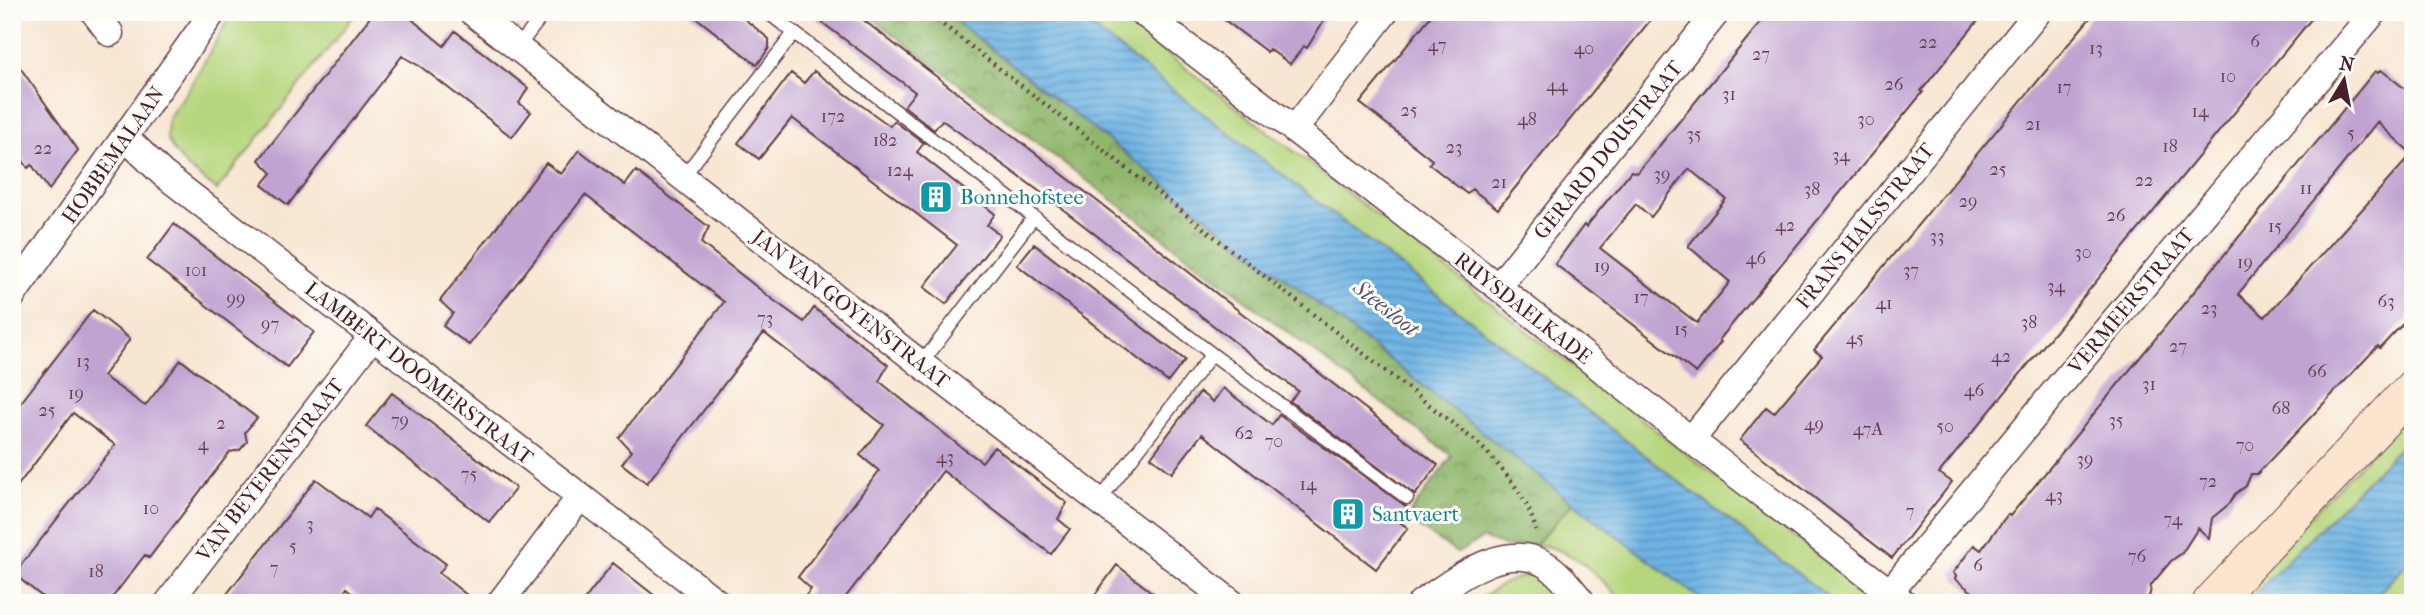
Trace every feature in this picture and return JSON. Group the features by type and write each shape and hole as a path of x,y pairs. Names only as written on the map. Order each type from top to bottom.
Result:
{"street":[{"path":"94,12 110,33"},
{"name":"HOBBEMALAAN","path":"12,296 213,12"},
{"name":"JAN VAN GOYENSTRAAT","path":"472,12 920,364 1232,603"},
{"name":"RUYSDAELKADE","path":"1142,12 1897,597"},
{"path":"1294,130 1385,12"},
{"name":"GERARD DOUSTRAAT","path":"1498,287 1717,12"},
{"name":"FRANS HALSSTRAAT","path":"1691,440 2038,12"},
{"name":"VERMEERSTRAAT","path":"1897,597 2060,385 2374,12"},
{"name":"LAMBERT DOOMERSTRAAT","path":"125,137 162,173 718,603"},
{"name":"VAN BEYERENSTRAAT","path":"168,603 372,337"},
{"path":"2211,603 2413,388"},
{"path":"500,603 579,497"},
{"path":"1421,603 1472,570 1498,560 1526,557 1553,569 1583,603"}],"lane":[{"path":"518,47 545,12"},
{"path":"767,12 1212,354 1407,499"},
{"path":"683,177 794,33"},
{"path":"920,364 1034,218"},
{"path":"1099,501 1212,354"}],"path":[{"path":"927,12 1479,444 1510,478 1526,504 1533,518 1543,563"}],"green space":[{"path":"233,12 357,12 217,190 186,166 174,151 167,139 168,118 188,90"},
{"path":"864,12 944,12 1573,503 1536,544 1507,547 1483,538 1457,553 1406,518 1452,456"},
{"path":"1072,12 1113,12 1880,603 1836,603"},
{"path":"2413,409 2413,434 2246,603 2227,603"},
{"path":"1573,503 1706,603 1624,603 1595,573 1575,558 1536,544"},
{"path":"2413,557 2413,603 2369,603"},
{"path":"1533,575 1546,577 1570,603 1473,603 1509,581"}],"water":[{"name":"Steesloot","path":"944,12 1072,12 1836,603 1706,603 1573,503"},
{"path":"2413,434 2413,557 2369,603 2246,603"}],"building":[{"path":"374,12 403,12 444,46 455,31 528,88 519,103 531,112 512,137 421,67 402,56 288,205 262,185 272,173 259,160"},
{"path":"689,12 736,12 769,39 769,48 757,65"},
{"path":"808,12 853,12 1438,465 1415,495 1290,401 1298,391 1043,194 942,120 934,130 904,106 915,92"},
{"path":"1214,12 1329,12 1307,48 1304,46 1290,64 1269,49 1267,52"},
{"path":"1434,12 1657,12 1498,209 1472,189 1467,194 1429,164 1432,160 1360,103"},
{"path":"1769,12 1985,12 1921,91 1923,92 1719,340 1721,342 1696,373 1555,264 1584,225 1586,227 1631,171 1637,173","holes":["1689,169 1726,199 1688,246 1730,282 1697,323 1600,248 1636,204 1651,217"]},
{"path":"2095,12 2317,12 1939,473 1952,482 1892,558 1740,440 1766,407 1774,413 1822,356 1814,350"},
{"path":"12,56 78,150 49,190 32,165 28,168 12,145"},
{"path":"2381,70 2413,95 2413,313 2380,348 2378,346 2257,474 2251,474 2246,486 2212,518 2209,538 2198,528 2182,553 2171,561 2151,585 2145,603 1987,603 1955,579 1953,573 1974,545 1981,550 2375,71 2378,73","holes":["2377,122 2412,154 2265,317 2238,294"]},
{"path":"814,71 890,126 894,121 924,143 917,152 995,214 987,225 1000,235 946,304 924,287 957,245 792,118 759,159 738,143 791,73 804,83"},
{"path":"579,150 625,185 636,171 709,227 701,243 772,299 804,322 814,308 859,342 888,365 879,381 961,447 982,462 994,447 1067,503 1058,519 1070,529 1051,554 943,471 841,603 800,603 811,589 798,577 879,471 860,455 884,425 764,333 647,483 622,464 631,451 619,438 724,302 585,195 469,345 443,326 453,313 440,301 546,163 561,174"},
{"path":"174,224 314,332 287,367 147,260"},
{"path":"1034,244 1185,360 1168,382 1017,265"},
{"path":"93,310 130,339 103,376 145,406 181,360 257,418 245,432 247,442 240,450 230,452 149,558 145,555 108,603 50,603 14,574 115,445 73,413 12,493 12,414"},
{"path":"1223,388 1272,425 1279,415 1407,507 1397,520 1408,528 1376,569 1202,434 1172,473 1151,457 1200,392 1213,402"},
{"path":"392,393 516,488 489,522 366,426"},
{"path":"316,479 368,518 374,509 446,564 439,573 477,603 366,603 347,588 336,603 220,603"},
{"path":"613,563 664,603 582,603"},
{"path":"1117,565 1131,576 1166,603 1089,603"}],"place":[{"name":"Bonnehofstee","path":"936,197"},
{"name":"Santvaert","path":"1348,514"}]}
